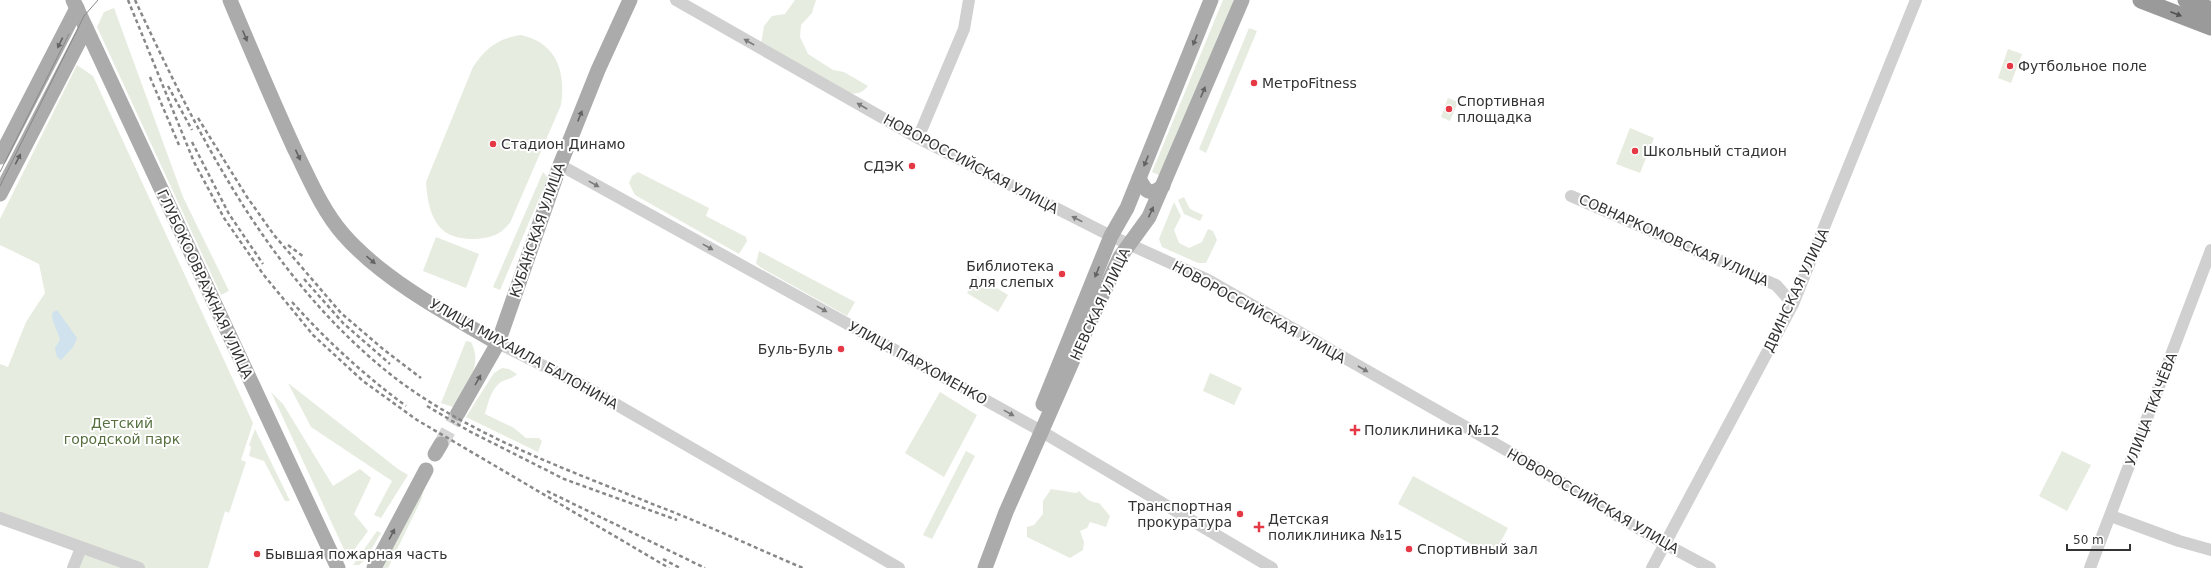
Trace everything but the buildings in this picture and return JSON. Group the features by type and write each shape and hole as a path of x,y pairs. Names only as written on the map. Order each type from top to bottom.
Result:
{"highway":[{"path":"2141,0 2211,27"},
{"path":"2186,0 2211,10"}],"main road":[{"name":"УЛИЦА МИХАИЛА БАЛОНИНА","path":"230,0 270,96 313,188 342,233 370,259 407,288 454,318 498,343"},
{"name":"КУБАНСКАЯ УЛИЦА","path":"458,414 498,343 560,165 598,70 630,0"},
{"name":"НЕВСКАЯ УЛИЦА","path":"977,568 1038,429 1114,270 1129,243 1149,217 1242,0"},
{"name":"НЕВСКАЯ УЛИЦА","path":"1038,429 1112,236 1127,208 1207,1"},
{"path":"0,157 75,4"},
{"name":"ГЛУБОКООВРАЖНАЯ УЛИЦА","path":"75,4 338,568"},
{"path":"0,194 86,28"},
{"path":"71,55 78,51 87,53 106,72"},
{"path":"1139,178 1143,188 1148,192 1153,193 1163,186"},
{"name":"НЕВСКАЯ УЛИЦА","path":"985,568 1024,461"},
{"path":"374,568 426,470"}],"street":[{"name":"НОВОРОССИЙСКАЯ УЛИЦА","path":"676,0 918,138 1112,236 1208,280 1522,459 1665,544 1710,568"},
{"path":"918,138 964,29 969,0"},
{"name":"ДВИНСКАЯ УЛИЦА","path":"1652,568 1793,304 1916,0"},
{"name":"УЛИЦА ПАРХОМЕНКО","path":"560,165 1038,429 1272,568"},
{"name":"СОВНАРКОМОВСКАЯ УЛИЦА","path":"1571,196 1776,285 1793,304"},
{"name":"УЛИЦА ТКАЧЁВА","path":"2090,568 2211,250"},
{"name":"УЛИЦА МИХАИЛА БАЛОНИНА","path":"498,343 586,387 899,568"},
{"path":"2111,516 2179,542 2211,550"},
{"path":"0,518 139,568"},
{"path":"73,568 81,548"}],"green space":[{"path":"795,0 816,0 812,13 801,25 800,37 808,54 833,70 844,72 868,86 863,91 847,93 761,44 764,26 772,16 785,14"},
{"path":"1223,0 1234,0 1161,176 1152,172"},
{"path":"114,8 183,197 229,291 221,295 97,27 104,12"},
{"path":"1249,28 1257,31 1206,153 1199,149"},
{"name":"Стадион Динамо","path":"521,35 533,39 551,52 560,70 562,81 561,105 510,223 499,233 489,237 469,239 455,237 444,231 435,221 428,202 426,182 473,67 482,55 493,45 513,36"},
{"name":"Футбольное поле","path":"2008,49 2022,54 2011,83 1998,78"},
{"name":"Детский городской парк","path":"77,65 93,76 253,423 241,460 246,462 229,513 225,511 208,568 73,568 81,548 0,518 0,364 8,367 26,322 45,293 39,264 0,245 0,219"},
{"name":"Спортивная площадка","path":"1448,98 1458,102 1450,121 1441,117"},
{"name":"Школьный стадион","path":"1630,128 1654,138 1640,173 1616,164"},
{"path":"543,172 548,178 500,290 493,287"},
{"path":"638,172 709,208 706,216 746,237 747,241 739,254 635,195 629,183 632,176"},
{"path":"1184,197 1190,209 1203,215 1200,221 1184,214 1178,200"},
{"path":"1174,202 1181,216 1174,230 1179,243 1189,248 1202,242 1208,229 1213,231 1217,240 1206,263 1198,263 1162,247 1159,239"},
{"path":"436,237 479,254 466,288 423,271"},
{"path":"759,251 855,302 847,316 760,267 756,263"},
{"path":"977,276 1008,295 998,312 967,293"},
{"path":"466,341 471,342 474,351 474,368 467,384 453,407 441,403"},
{"path":"502,368 509,369 517,374 512,378 499,383 491,395 485,414 514,428 526,438 539,438 542,441 538,452 466,417 494,373"},
{"path":"1210,373 1242,388 1234,405 1203,391"},
{"path":"288,383 398,469 408,475 381,518 374,515 392,481 311,427"},
{"path":"271,392 283,404 333,486 360,469 371,478 354,514 368,531 348,558"},
{"path":"940,392 977,415 944,477 905,453"},
{"path":"255,429 290,501 285,501 264,461 249,456 251,447 249,445"},
{"path":"966,451 975,456 932,539 923,535"},
{"path":"2062,451 2091,465 2067,511 2039,496"},
{"path":"1413,476 1508,528 1493,556 1398,504"},
{"path":"426,482 421,500 388,568 379,568"},
{"path":"1051,489 1076,493 1079,491 1090,501 1099,503 1110,516 1106,527 1090,522 1087,528 1080,531 1084,542 1083,550 1070,558 1027,537 1027,527 1034,525 1043,514 1043,501"},
{"path":"377,531 381,533 365,560 359,565 353,565"}],"water":[{"path":"57,310 77,338 73,347 61,360 57,357 55,348 60,340 52,317 52,313"}],"tunnel":[{"path":"441,444 458,413"}],"tram line":[{"path":"0,186 84,16 98,0"},
{"path":"0,172 69,34"}],"railway":[{"path":"128,0 194,162 224,218 263,274 313,335 363,381 417,420 669,568"},
{"path":"135,0 186,105 214,157 244,207 277,255 313,300 354,343 399,381 428,401 490,436 803,568"},
{"path":"150,77 179,145"},
{"path":"168,86 192,130"},
{"path":"198,118 247,197 274,235 341,313 383,349 421,378"},
{"path":"192,142 229,214 263,264"},
{"path":"288,245 304,257"},
{"path":"304,279 343,323 390,364"},
{"path":"292,302 346,357 406,406"},
{"path":"427,406 469,431 564,479 677,520"},
{"path":"547,491 705,568"},
{"path":"663,559 680,568"}],"place":[{"name":"Футбольное поле","path":"2010,66"},
{"name":"МетроFitness","path":"1254,83"},
{"name":"Спортивная площадка","path":"1449,109"},
{"name":"Стадион Динамо","path":"493,144"},
{"name":"Школьный стадион","path":"1635,151"},
{"name":"СДЭК","path":"912,166"},
{"name":"Библиотека для слепых","path":"1062,274"},
{"name":"Буль-Буль","path":"841,349"},
{"name":"Поликлиника №12","path":"1355,430"},
{"name":"Транспортная прокуратура","path":"1240,514"},
{"name":"Детская поликлиника №15","path":"1259,527"},
{"name":"Спортивный зал","path":"1409,549"},
{"name":"Бывшая пожарная часть","path":"257,554"}]}
